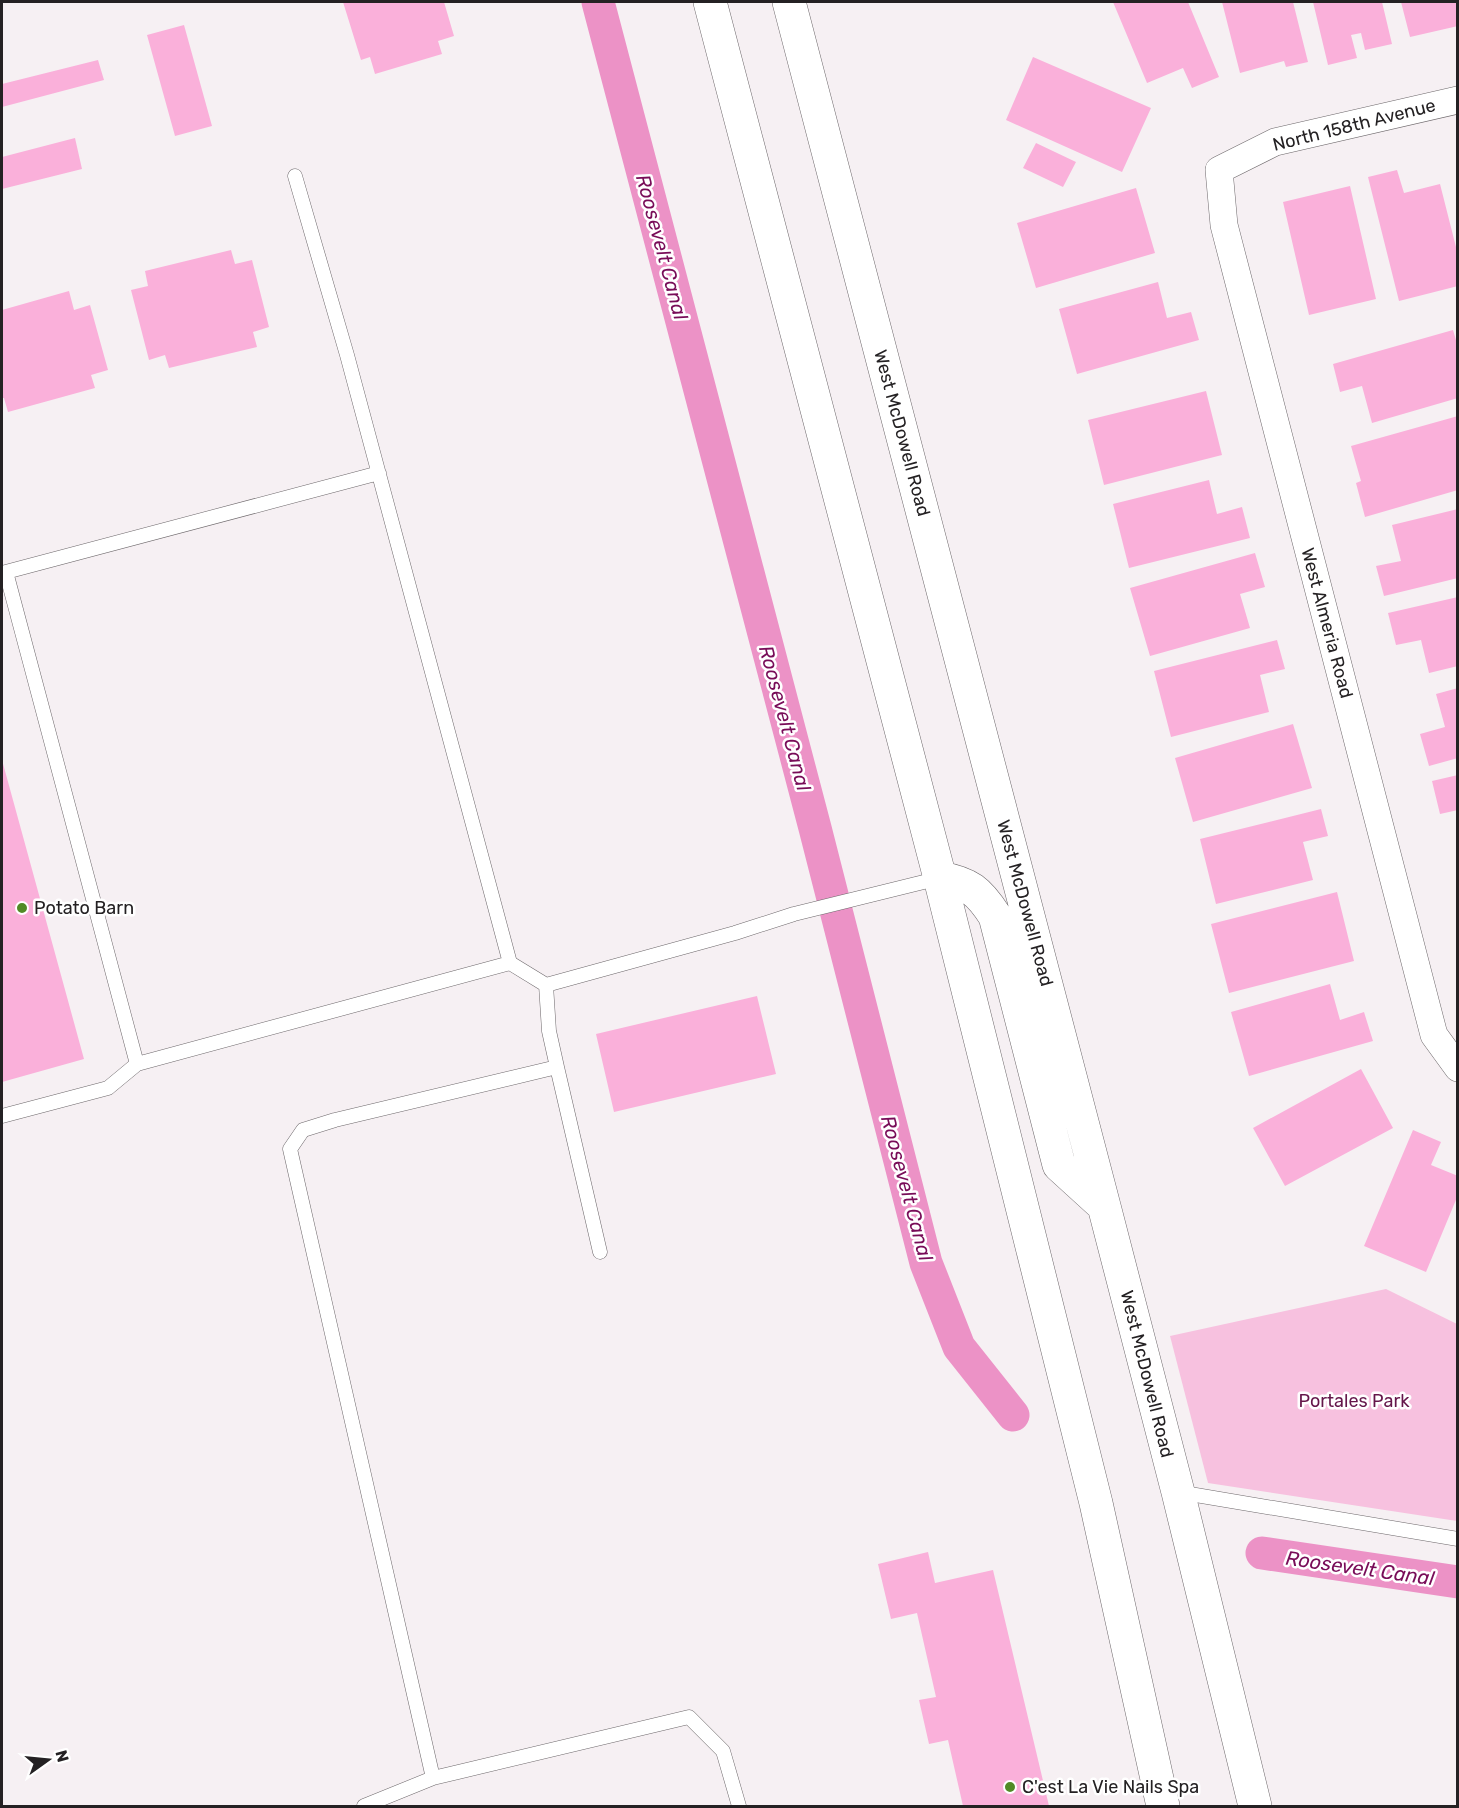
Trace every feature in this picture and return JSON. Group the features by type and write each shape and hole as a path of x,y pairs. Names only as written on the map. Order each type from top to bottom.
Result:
{"main road":[{"path":"710,2 940,878 1090,1480 1163,1806"},
{"name":"West McDowell Road","path":"789,2 1178,1492 1255,1806"},
{"path":"940,878 957,881 973,888 995,916 1059,1165 1104,1206"}],"street":[{"name":"North 158th Avenue","path":"1219,170 1275,142 1458,100"},
{"name":"West Almeria Road","path":"1219,170 1224,225 1434,1035 1457,1068"}],"lane":[{"path":"295,176 379,473 510,963 546,985 735,933 794,914 940,878"},
{"path":"137,1064 4,573 379,473"},
{"path":"2,1116 108,1088 137,1064 510,963"},
{"path":"546,985 549,1030 600,1252"},
{"path":"433,1778 290,1149 303,1130 335,1120 558,1067"},
{"path":"1178,1492 1458,1539"},
{"path":"367,1806 433,1778 689,1717 723,1751 739,1806"}],"green space":[{"name":"Portales Park","path":"1386,1289 1457,1324 1457,1521 1208,1483 1170,1336"}],"building":[{"path":"343,2 444,2 454,36 438,41 442,54 375,74 370,57 361,60"},
{"path":"1113,2 1188,2 1219,77 1192,88 1183,68 1147,83"},
{"path":"1222,2 1293,2 1308,62 1286,67 1284,61 1240,73"},
{"path":"1313,2 1382,2 1392,44 1365,50 1361,33 1351,35 1357,58 1328,65"},
{"path":"1401,2 1458,2 1458,26 1410,37"},
{"path":"184,25 212,126 175,136 147,35"},
{"path":"1033,57 1151,108 1122,172 1006,120"},
{"path":"98,60 104,80 2,107 2,84"},
{"path":"75,138 82,169 2,189 2,157"},
{"path":"1036,143 1076,162 1063,187 1023,168"},
{"path":"1397,170 1404,193 1440,184 1458,255 1458,286 1399,301 1368,177"},
{"path":"1350,186 1376,299 1309,315 1283,202"},
{"path":"1136,188 1155,253 1036,288 1017,223"},
{"path":"231,250 235,264 252,260 269,327 253,332 257,347 169,368 165,355 149,360 131,290 148,286 145,271"},
{"path":"1158,282 1167,318 1191,312 1199,340 1077,374 1059,309"},
{"path":"69,291 74,310 90,305 108,370 91,375 95,388 8,412 4,398 2,398 2,310"},
{"path":"1453,330 1458,347 1458,398 1372,423 1362,386 1340,392 1333,364"},
{"path":"1206,391 1222,455 1104,485 1088,420"},
{"path":"1458,416 1458,490 1365,517 1356,483 1361,481 1351,446"},
{"path":"1209,480 1217,514 1242,507 1250,538 1129,568 1113,504"},
{"path":"1458,509 1458,578 1384,596 1376,566 1401,561 1392,525"},
{"path":"1255,553 1265,587 1240,594 1250,628 1150,656 1130,588"},
{"path":"1458,597 1458,666 1429,673 1421,640 1396,645 1388,613"},
{"path":"1277,640 1285,669 1260,675 1269,712 1171,737 1154,671"},
{"path":"1458,688 1458,758 1429,766 1420,734 1445,727 1436,694"},
{"path":"1293,724 1312,788 1193,822 1175,758"},
{"name":"Potato Barn","path":"2,760 84,1059 2,1082"},
{"path":"1458,775 1458,810 1440,814 1432,781"},
{"path":"1321,809 1328,836 1303,842 1313,880 1216,904 1200,839"},
{"path":"1337,892 1354,961 1229,993 1211,924"},
{"path":"1330,984 1340,1020 1364,1012 1373,1041 1249,1076 1231,1012"},
{"path":"757,996 776,1074 614,1112 596,1034"},
{"path":"1361,1069 1393,1128 1285,1186 1253,1128"},
{"path":"1413,1130 1441,1142 1431,1165 1458,1176 1458,1195 1426,1272 1364,1246"},
{"path":"928,1552 935,1583 993,1570 1049,1806 963,1806 948,1740 929,1744 919,1700 936,1697 917,1613 891,1619 878,1564"}],"waterway":[{"name":"Roosevelt Canal","path":"598,2 815,828 926,1263 959,1347 1013,1415"},
{"name":"Roosevelt Canal","path":"1262,1553 1458,1582"}],"place":[{"name":"Potato Barn","path":"22,908"},
{"name":"C'est La Vie Nails Spa","path":"1010,1787"}]}
